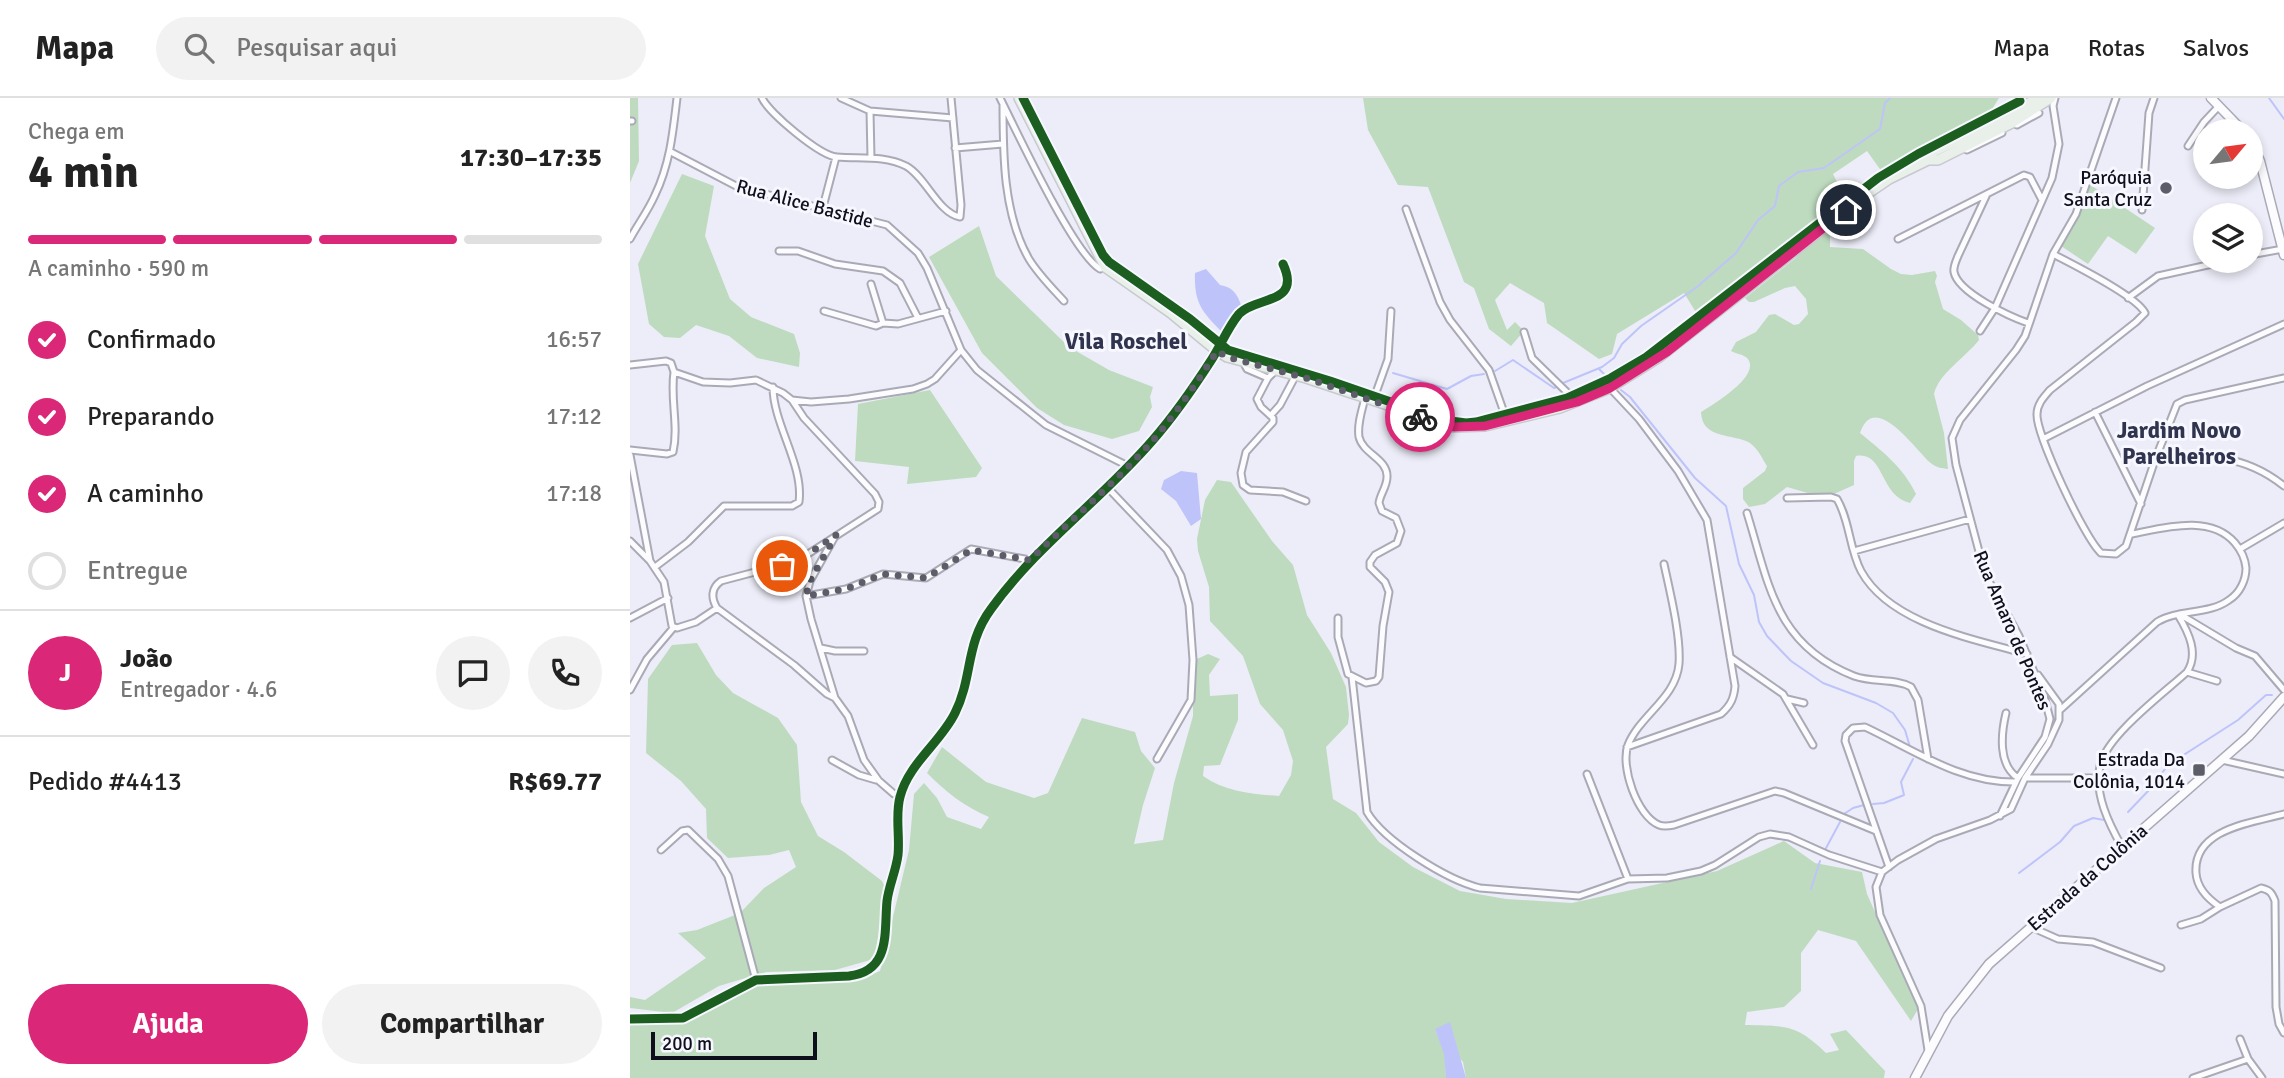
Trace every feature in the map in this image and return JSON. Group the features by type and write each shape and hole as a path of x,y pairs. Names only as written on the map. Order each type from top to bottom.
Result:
{"main road":[{"path":"1019,98 1105,267 1189,326 1217,351 1227,357 1296,375 1454,427 1467,428 1507,421 1577,402 1610,388 1667,352 1889,179 1926,161 1938,160 2012,123 2044,102"},
{"path":"2211,98 2231,119"},
{"path":"2263,173 2283,252"},
{"name":"Estrada da Colônia","path":"1915,1078 1928,1049 1948,1016 1989,964 2282,702"}],"street":[{"path":"630,239 655,196 671,152 677,98"},
{"path":"762,98 771,111 822,151 836,157 871,158 907,167 948,212 957,217 961,216 951,98"},
{"path":"841,98 870,111 953,118"},
{"name":"Rua Amaro de Pontes","path":"1882,872 1936,839 2000,816 2049,727 2048,710 2034,670 2014,624 1985,574 1953,449 1955,430 2025,336 2053,254 2076,214 2116,98"},
{"path":"2142,211 2148,126 2154,98"},
{"path":"1002,101 1074,237 1093,265 1100,269 1105,267"},
{"path":"1002,101 1003,144 1015,226 1036,270 1064,301"},
{"path":"2044,102 2055,113"},
{"path":"1980,331 1995,308 2057,159 2059,133 2055,113 2044,102"},
{"path":"2188,146 2219,106"},
{"path":"870,111 871,158"},
{"path":"955,148 1003,144"},
{"name":"Rua Alice Bastide","path":"671,152 738,187 887,225 918,253 927,268 961,350 989,380 1046,425 1128,466"},
{"path":"823,207 836,157"},
{"path":"1898,239 2027,175 2042,200"},
{"path":"1987,194 1958,256 1954,271 1964,286 1995,308 2028,323"},
{"path":"1406,209 1440,302 1450,320 1489,370 1507,421"},
{"path":"779,251 798,251 835,264 883,271 900,283 918,318"},
{"path":"2263,254 2283,252"},
{"path":"2053,254 2141,306 2145,313 2045,396 2037,411 2043,439 2094,547 2105,555 2121,552 2132,534 2155,460 2180,401 2284,378"},
{"path":"630,1019 683,1018 756,979 849,976 864,974 874,967 886,934 888,893 897,863 900,796 909,776 955,713 963,692 978,629 1030,560 1107,488 1166,425 1240,313 1253,305 1269,302 1281,293 1287,279 1283,264"},
{"path":"2128,298 2158,276 2193,268"},
{"path":"871,284 883,323"},
{"path":"1338,618 1341,652 1346,671 1352,677 1370,684 1376,681 1379,677 1389,592 1385,582 1370,567 1370,562 1375,555 1397,544 1401,531 1396,518 1382,511 1378,503 1387,483 1387,471 1364,447 1360,439 1359,424 1388,359 1391,310"},
{"path":"824,311 876,326 883,323 898,324 946,311"},
{"path":"2043,439 2284,324"},
{"path":"1524,332 1532,358 1577,402"},
{"path":"792,400 827,401 913,389 935,379 961,350"},
{"path":"1242,360 1247,369 1268,378"},
{"path":"630,365 669,362 674,372 673,453 630,453 650,561"},
{"path":"1276,370 1268,378 1257,399 1261,407 1271,415 1272,426 1252,443 1246,452 1241,472 1243,485 1250,490 1283,492 1306,501"},
{"path":"674,372 694,380 730,383 755,380 773,387 792,400 804,418 878,499 876,512 797,561 721,581 713,590 717,608 835,698"},
{"path":"1271,415 1280,405 1296,375"},
{"path":"656,567 688,542 724,506 792,506 799,502 796,477 774,403 773,387"},
{"path":"1610,388 1646,428 1678,471 1707,520 1735,686 1735,696 1729,706 1710,719 1627,747"},
{"path":"2095,412 2141,504"},
{"path":"2155,460 2199,457 2250,464 2284,486"},
{"path":"1107,488 1167,550 1181,576 1189,605 1193,660 1191,700 1157,759"},
{"path":"1787,498 1837,499 1865,577 1881,594 1906,613 1949,631 2027,654"},
{"path":"1747,513 1768,586 1792,632 1818,657 1850,674 1870,681 1895,682 1911,687 1918,700 1928,759"},
{"path":"1854,551 1970,519"},
{"path":"2240,549 2284,523"},
{"path":"2034,670 2056,699 2060,710 2157,622 2165,617 2218,606 2229,601 2245,577 2246,566 2240,549 2230,538 2218,531 2197,526 2132,534"},
{"path":"836,535 810,581 806,596 810,619 835,698 848,716 864,760 878,781 900,796"},
{"path":"630,541 656,567 664,582 674,627"},
{"path":"806,596 846,589 883,574 926,578 971,550 1030,560"},
{"path":"1664,564 1679,650 1679,665 1670,690 1627,747 1627,768 1632,790 1642,810 1658,825 1666,827 1688,822 1775,791 1876,831"},
{"path":"630,618 668,598"},
{"path":"630,690 647,659 674,627 696,622 717,608"},
{"path":"2122,847 2107,818 2099,778 2102,758 2111,742 2187,672 2192,664 2194,652 2180,615"},
{"path":"2180,615 2255,656 2284,690"},
{"path":"821,648 864,651"},
{"path":"1730,657 1771,684 1786,698 1813,745"},
{"path":"2187,672 2217,681"},
{"path":"1352,677 1367,812 1398,844 1454,879 1480,888 1571,897 1628,879 1667,878 1701,871 1759,837 1770,834 1789,837 1829,855 1882,872 1876,887 1880,915 1919,999 1928,1049"},
{"path":"1786,698 1804,704"},
{"name":"Rua Amaro de Pontes","path":"2020,779 2056,731 2060,710"},
{"path":"2006,713 2003,729 2004,752 2010,771 2020,779"},
{"path":"1889,867 1845,741 1848,731 1859,726 1973,777 2099,778"},
{"path":"2221,759 2284,774"},
{"path":"832,760 859,775 878,781"},
{"path":"1587,774 1628,879"},
{"path":"2220,907 2205,895 2196,881 2199,849 2206,841 2229,830 2284,814"},
{"path":"661,850 682,831 688,830 724,866 756,979"},
{"path":"2181,925 2201,919 2254,891 2268,889 2275,901 2276,1007 2279,1024 2284,1033"},
{"path":"2276,921 2284,919"},
{"path":"2029,927 2058,939 2093,942 2161,968"},
{"path":"2240,1040 2248,1059 2262,1078"},
{"path":"2193,1078 2248,1059"}],"green space":[{"path":"630,98 638,98 639,161 630,183"},
{"path":"1363,98 1999,98 1991,111 1882,172 1867,151 1833,174 1845,198 1697,314 1684,293 1617,334 1612,354 1599,359 1547,323 1544,303 1510,283 1495,300 1507,330 1515,322 1524,331 1511,346 1489,329 1474,288 1464,282 1428,187 1398,185 1368,130"},
{"path":"682,174 714,186 705,236 730,299 751,317 794,334 800,353 799,367 757,358 729,336 696,325 680,338 664,337 649,324 638,264"},
{"path":"2089,184 2155,228 2136,254 2108,236 2088,264 2061,246 2073,228"},
{"path":"1835,222 1841,222 1830,236 1830,247 1863,249 1901,274 1935,271 1935,282 1943,309 1978,335 1979,340 1941,379 1934,394 1944,433 1948,469 1932,464 1896,428 1886,420 1876,417 1867,421 1860,433 1905,476 1916,494 1910,503 1893,492 1872,460 1865,456 1856,456 1854,485 1825,498 1787,487 1765,504 1749,507 1743,499 1743,488 1765,471 1767,466 1750,443 1707,427 1701,412 1734,389 1748,373 1750,365 1747,358 1731,351 1736,342 1756,332 1769,315 1775,314 1794,325 1799,324 1808,314 1806,299 1795,286 1754,302 1745,298 1797,257 1798,252"},
{"path":"979,226 996,276 1069,347 1109,370 1153,387 1150,397 1152,407 1139,431 1112,439 1064,425 1037,408 982,353 929,257"},
{"path":"1413,385 1445,395 1440,413 1407,402"},
{"path":"930,390 982,468 976,477 907,484 909,467 855,461 858,404"},
{"path":"1217,480 1231,482 1272,541 1293,565 1307,615 1331,653 1346,687 1348,724 1326,747 1333,799 1356,813 1379,842 1413,867 1460,891 1506,899 1572,903 1717,871 1784,841 1815,863 1862,872 1867,894 1918,1009 1911,1021 1856,941 1818,930 1801,953 1801,991 1784,1007 1747,1012 1745,1025 1790,1028 1826,1053 1839,1050 1830,1034 1846,1030 1885,1071 1884,1078 1466,1078 1463,1062 1435,1029 1445,1054 1446,1078 630,1078 630,1021 685,1021 742,988 768,981 868,976 880,971 909,850 914,794 924,783 937,798 947,817 981,829 989,817 956,798 927,773 942,747 986,782 1034,798 1048,793 1082,718 1135,732 1141,751 1155,768 1134,844 1163,840 1174,783 1193,716 1193,686 1197,659 1208,654 1220,659 1209,675 1210,696 1238,694 1238,720 1220,765 1204,766 1203,776 1230,789 1279,796 1291,775 1293,761 1283,730 1260,704 1243,656 1210,621 1209,587 1197,539 1205,500"},
{"path":"697,643 716,675 733,693 778,718 797,745 801,802 818,836 882,881 887,891 874,959 835,970 766,972 719,986 672,1013 630,1008 630,997 645,1000 706,958 678,933 697,930 740,913 764,888 796,867 789,850 769,855 728,858 707,838 706,809 681,781 646,753 648,679 672,645"}],"water":[{"path":"1206,269 1220,285 1234,291 1241,305 1221,331 1204,312 1196,291 1195,273"},
{"path":"1181,471 1197,473 1201,519 1191,526 1176,501 1161,489 1164,480"},
{"path":"1450,1022 1466,1078 1446,1078 1444,1054 1435,1029"}],"waterway":[{"path":"1563,383 1602,367 1614,358 1622,344 1641,326 1697,287 1736,253 1758,220 1775,206 1779,186 1798,172 1824,168 1880,129 1885,103 1890,98"},
{"path":"2269,98 2284,119"},
{"path":"1495,371 1513,360 1554,388 1558,386"},
{"path":"1599,369 1608,378"},
{"path":"1393,373 1447,389 1471,376 1484,374"},
{"path":"1621,390 1630,397 1695,478 1726,506 1739,564 1754,595 1759,622 1767,636 1791,661 1823,683 1876,703 1893,713 1905,730 1910,747"},
{"path":"2128,812 2168,765 2238,720 2266,695 2272,695"},
{"path":"1873,804 1884,803 1904,795 1901,782 1913,759"},
{"path":"1844,814 1864,805"},
{"path":"2019,873 2060,842 2074,826 2093,818 2104,820"},
{"path":"1825,850 1840,822"},
{"path":"1811,889 1820,861"}],"cycle path":[{"path":"1023,98 1103,255 1228,350 1330,381 1443,420 1466,423 1567,398 1611,378 1645,358 1878,178 2020,101"},
{"path":"630,1019 683,1018 756,980 849,976 863,973 879,959 885,937 887,901 898,855 900,797 910,774 955,713 983,622 1028,564 1132,463 1160,431 1198,380 1239,314 1282,293 1287,287 1283,264"}],"way so far":[{"path":"782,566 801,559 836,535 810,581 806,596 846,589 883,574 926,578 971,550 1030,560 1116,480 1148,446 1166,425 1217,351 1227,357 1306,378 1420,417"}],"place":[{"name":"Paróquia Santa Cruz","path":"2166,188"},
{"name":"Estrada Da Colônia, 1014","path":"2199,770"}],"district":[{"name":"Vila Roschel","path":"1126,341"},
{"name":"Jardim Novo Parelheiros","path":"2179,443"}],"route":[{"path":"1420,417 1454,427 1485,426 1577,402 1610,388 1667,352 1846,210"}]}
